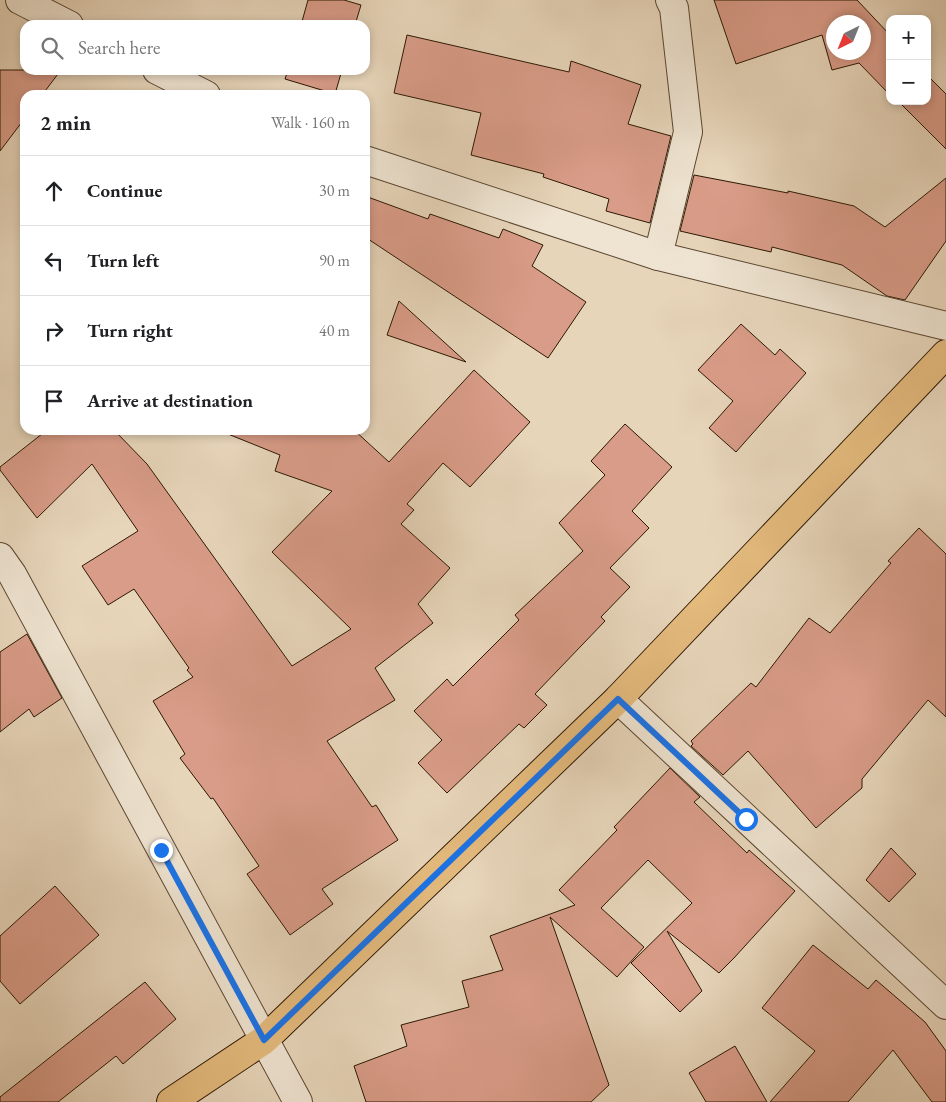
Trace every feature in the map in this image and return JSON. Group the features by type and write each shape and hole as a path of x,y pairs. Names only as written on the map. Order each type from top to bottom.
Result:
{"main road":[{"path":"171,1102 264,1040 618,699 946,354"}],"street":[{"path":"20,0 59,20"},
{"path":"658,256 688,132 674,8 670,0"},
{"path":"167,75 196,90"},
{"path":"370,162 658,256 946,326"},
{"path":"0,557 12,574 298,1102"},
{"path":"618,699 946,1005"}],"building":[{"path":"308,0 344,0 361,5 356,20 302,20"},
{"path":"714,0 857,0 886,31 886,91 859,63 832,70 829,60 871,60 871,15 826,15 826,49 822,35 736,64"},
{"path":"407,35 569,72 571,61 641,85 628,124 671,136 650,223 606,211 609,199 543,177 544,174 471,155 481,113 394,93"},
{"path":"0,70 20,70 20,75 57,75 46,90 20,90 20,125 0,151"},
{"path":"286,75 341,75 336,90 322,90 285,79"},
{"path":"931,79 946,94 946,149 902,105 931,105"},
{"path":"694,175 788,193 788,191 854,206 885,227 946,178 946,241 905,300 887,296 842,265 772,247 771,252 680,231"},
{"path":"370,198 428,219 430,214 499,238 503,229 543,245 532,266 586,302 548,358 370,240"},
{"path":"399,301 466,362 387,335"},
{"path":"741,324 775,355 780,349 806,373 736,452 709,428 733,401 698,370"},
{"path":"474,370 530,422 470,487 443,463 407,504 414,510 401,524 450,568 418,604 433,623 375,668 395,700 327,741 372,807 376,805 398,840 322,889 333,904 290,935 247,874 259,866 213,798 211,799 180,758 185,754 153,701 193,677 187,670 189,668 134,589 108,605 82,566 138,531 92,464 37,518 0,470 0,467 41,435 119,435 147,464 292,666 351,629 272,552 332,491 275,471 280,455 230,435 359,435 389,462"},
{"path":"625,424 672,467 632,511 649,528 610,568 630,587 601,617 605,621 535,694 547,705 524,728 519,724 447,793 418,763 442,740 414,711 447,679 453,686 519,620 515,615 583,551 559,523 605,475 591,461"},
{"path":"919,528 946,554 946,717 928,700 862,779 862,788 816,828 748,751 723,775 691,746 693,744 691,741 751,683 756,687 809,618 830,633 891,563 888,561"},
{"path":"27,634 62,698 34,717 29,709 0,732 0,652"},
{"path":"670,768 700,797 694,802 747,853 749,850 795,891 719,973 667,931 702,991 680,1012 631,963 692,903 648,860 601,908 644,947 617,977 550,917 609,1085 591,1102 366,1102 354,1066 407,1046 401,1025 469,1007 462,981 503,970 490,936 575,905 559,890 617,830 614,827"},
{"path":"891,848 916,874 889,902 866,880"},
{"path":"55,886 99,935 20,1004 0,981 0,936"},
{"path":"813,945 868,989 876,980 925,1022 946,1051 946,1102 932,1102 893,1050 848,1102 770,1102 815,1051 762,1008"},
{"path":"145,982 176,1019 123,1064 116,1056 58,1102 0,1102 0,1097"},
{"path":"735,1046 767,1102 706,1102 689,1073"}],"route":[{"path":"161,850 264,1040 469,840 618,699 746,819"}]}
